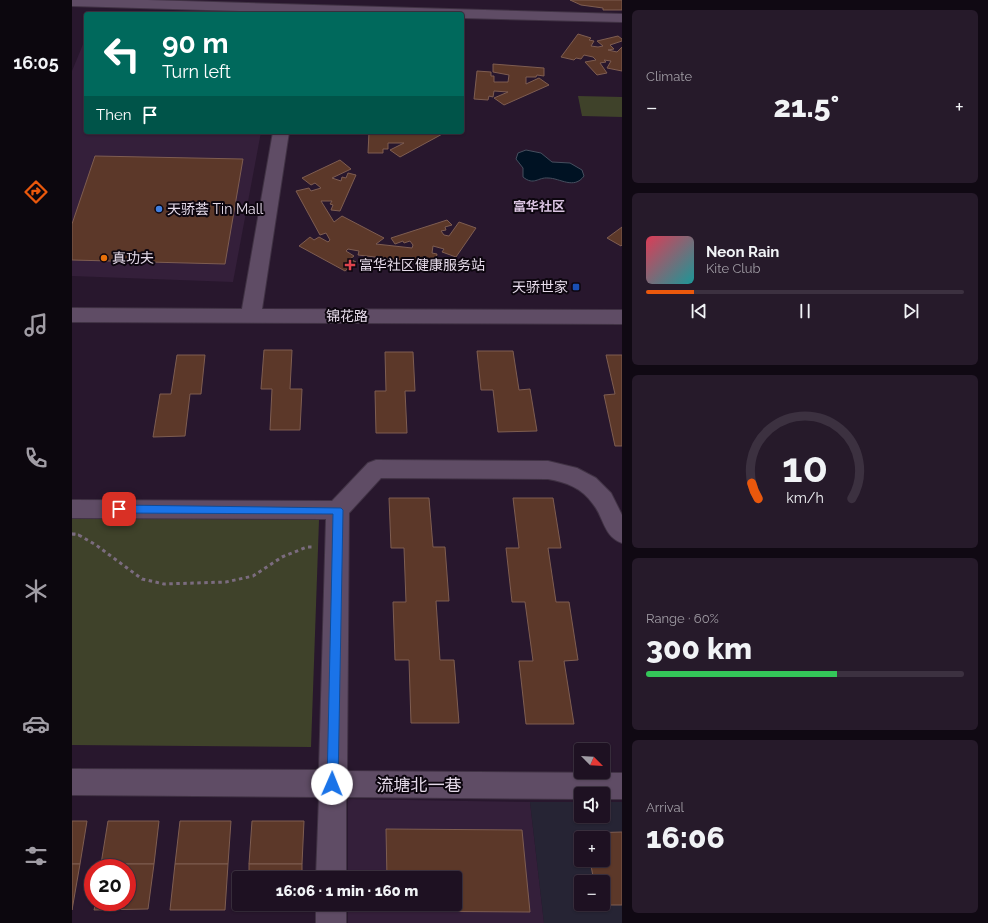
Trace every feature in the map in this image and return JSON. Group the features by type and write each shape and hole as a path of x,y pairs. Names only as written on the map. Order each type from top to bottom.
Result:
{"street":[{"path":"540,0 541,16"},
{"path":"72,2 300,12"},
{"path":"464,15 622,18"},
{"path":"252,309 281,134"},
{"name":"锦花路","path":"72,301 252,309 622,317"},
{"name":"锦花路","path":"72,315 252,309 622,303"},
{"path":"331,871 338,510 376,469 548,470 569,474 588,484 603,499 611,516 622,533"},
{"path":"72,509 338,510"},
{"name":"流塘北一巷","path":"72,782 622,786"},
{"path":"331,911 331,923"}],"path":[{"path":"72,534 77,534 96,545 142,579 164,584 226,582 246,578 252,576 282,557 307,548 337,545"}],"shaded area":[{"name":"天骄荟 Tin Mall","path":"84,42 84,134 261,134 233,282 72,276 72,71"},
{"path":"348,799 530,802 544,923 348,923 348,911 462,911 462,871 348,871"},
{"path":"530,802 574,802 574,823 610,823 610,802 622,802 622,923 544,923"}],"green space":[{"path":"578,96 622,97 622,117 582,116"},
{"path":"72,518 319,520 311,747 72,745"}],"water":[{"path":"526,150 541,153 552,162 570,163 582,170 584,176 580,180 571,183 553,178 533,181 527,180 523,177 523,168 516,159 518,153"}],"building":[{"path":"570,0 622,0 622,10 603,10 603,8 581,5"},
{"path":"578,34 591,38 589,40 594,41 591,46 598,47 603,46 597,41 618,36 622,39 622,41 610,45 614,49 608,50 617,52 622,47 622,71 607,68 611,61 604,60 606,62 600,63 607,73 597,75 585,62 596,60 593,57 584,55 581,59 576,58 574,60 561,57"},
{"path":"493,64 544,68 544,76 537,75 536,77 526,77 526,84 539,78 549,85 504,105 494,98 508,92 494,91 493,97 489,96 488,100 474,99 477,71 491,72 491,76 494,76 494,82 508,82 509,75 493,72"},
{"path":"369,134 442,134 400,157 390,150 404,143 388,143 388,149 383,149 383,153 368,153"},
{"name":"天骄荟 Tin Mall","path":"95,156 243,159 225,264 72,260 72,224"},
{"path":"340,160 351,169 332,178 341,181 342,177 346,178 348,173 356,175 340,211 331,210 333,205 330,204 332,201 321,201 334,222 342,216 384,238 376,244 412,248 413,245 410,241 404,243 403,241 395,244 391,238 447,220 452,225 445,227 446,230 441,231 444,235 449,236 459,222 476,228 456,257 442,252 444,249 433,246 432,253 437,254 435,264 358,255 359,251 348,249 346,251 354,256 350,259 356,262 345,271 299,246 310,237 314,240 319,237 328,242 330,240 326,233 320,235 296,191 309,188 311,191 321,188 315,183 311,185 302,178"},
{"path":"622,227 622,245 621,246 607,238"},
{"path":"264,350 292,350 290,389 302,389 300,430 270,430 272,389 261,389"},
{"path":"477,351 513,351 519,390 530,389 537,431 498,432 493,390 481,390"},
{"path":"385,352 413,352 415,391 405,391 407,433 376,433 375,391 386,391"},
{"path":"177,355 205,355 201,394 190,394 185,436 153,437 160,394 171,394"},
{"path":"606,355 622,355 622,446 615,446 604,395 615,394"},
{"path":"389,498 429,498 433,547 445,547 449,601 436,601 440,660 454,660 459,723 411,723 409,660 395,660 393,602 406,602 404,548 391,548"},
{"path":"513,498 553,498 561,548 548,548 556,602 569,602 578,660 564,661 574,724 526,724 519,661 533,661 525,602 512,602 506,548 519,548"},
{"path":"72,821 87,821 80,864 72,864"},
{"path":"108,821 159,821 154,864 136,864 136,859 102,859"},
{"path":"180,821 231,821 228,864 175,864"},
{"path":"252,821 304,821 302,864 249,864"},
{"path":"386,829 522,830 530,912 388,911 462,911 462,871 387,871"},
{"path":"610,832 622,832 622,905 610,905 610,875 593,875 591,867 610,867"},
{"path":"72,864 80,864 72,910"},
{"path":"136,864 154,864 148,909 136,909"},
{"path":"175,864 228,864 225,910 170,910"},
{"path":"249,864 302,864 302,871 249,871"}],"place":[{"name":"天骄荟 Tin Mall","path":"159,209"},
{"name":"真功夫","path":"104,258"},
{"name":"富华社区健康服务站","path":"350,265"},
{"name":"天骄世家","path":"576,287"}],"district":[{"name":"富华社区","path":"539,206"}],"route":[{"path":"119,509 338,510 332,784"}]}
